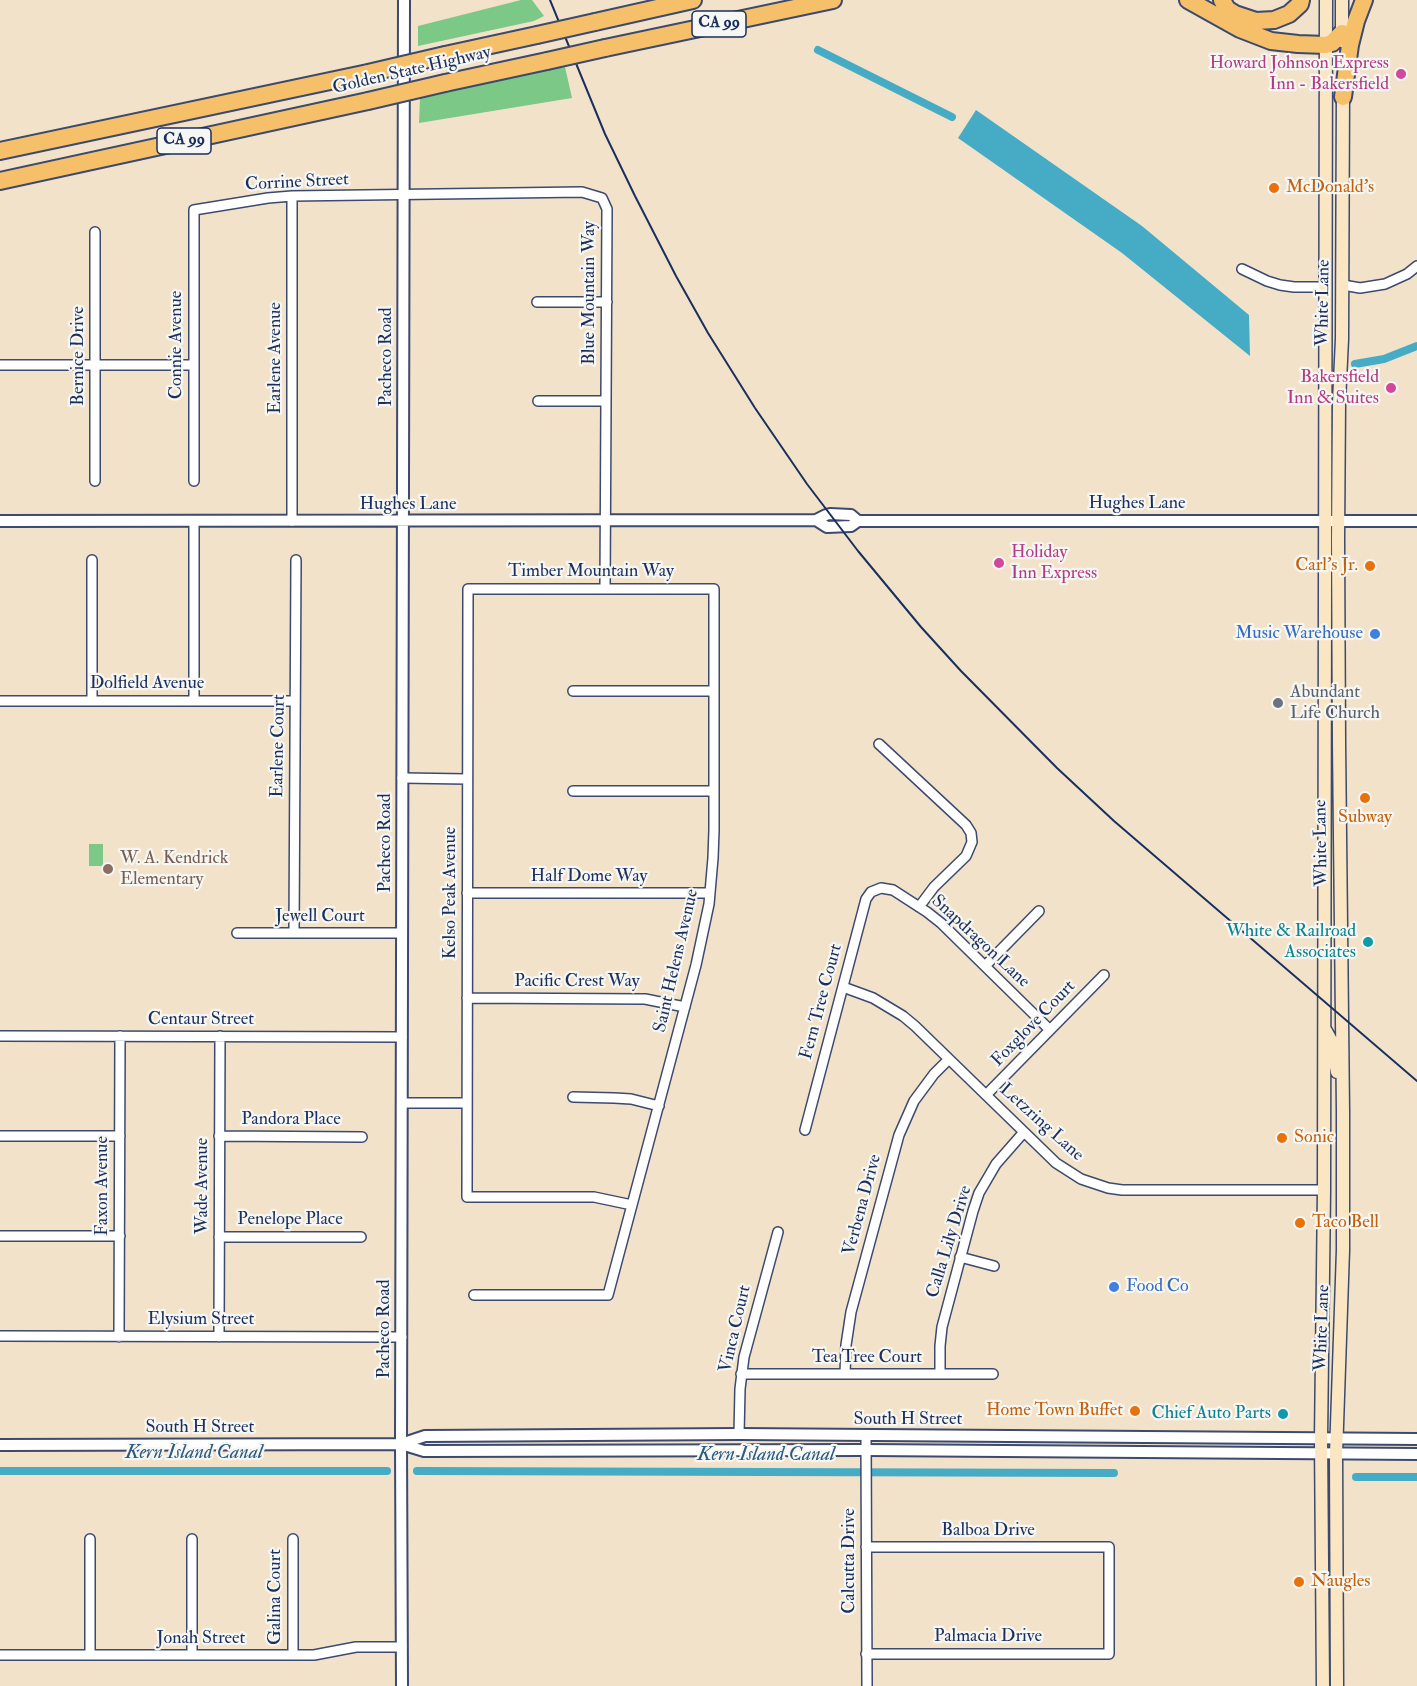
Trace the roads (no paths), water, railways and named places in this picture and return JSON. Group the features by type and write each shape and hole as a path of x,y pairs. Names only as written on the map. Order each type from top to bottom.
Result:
{"highway":[{"name":"Golden State Highway","path":"0,151 368,74 693,0"},
{"name":"Golden State Highway","path":"0,181 832,0"},
{"path":"1188,0 1240,29 1271,41 1326,45 1332,43 1342,33"},
{"path":"1222,0 1227,9 1234,14 1256,21 1274,20 1289,14 1301,0"},
{"path":"1343,97 1350,45 1364,0"}],"main road":[{"name":"White Lane","path":"1323,1686 1321,1439 1324,1252 1326,0"},
{"name":"White Lane","path":"1337,1686 1336,1454 1343,1250 1338,521 1343,285 1342,0"},
{"path":"1326,200 1334,213 1335,276 1343,285"},
{"path":"1326,287 1333,295 1334,328 1342,339"},
{"path":"1324,931 1332,943 1341,980"},
{"path":"1324,1029 1332,1042 1343,1112"},
{"path":"1324,1112 1331,1173 1342,1193"},
{"path":"1324,1190 1329,1196 1343,1250"},
{"path":"1324,1252 1332,1290 1341,1303"},
{"path":"1323,1665 1331,1676 1332,1686"}],"street":[{"name":"Pacheco Road","path":"402,1686 404,0"},
{"name":"Blue Mountain Way","path":"403,195 582,192 602,198 607,209 605,589"},
{"name":"Corrine Street","path":"194,210 292,196 403,195"},
{"name":"Earlene Avenue","path":"292,196 292,521"},
{"name":"Connie Avenue","path":"194,210 194,481"},
{"name":"Bernice Drive","path":"95,232 95,481"},
{"path":"1343,285 1360,288 1385,284 1407,274 1417,266"},
{"path":"1242,269 1280,285 1326,287"},
{"path":"537,302 607,302"},
{"path":"0,365 194,365"},
{"path":"538,401 606,401"},
{"name":"Hughes Lane","path":"0,521 816,520 827,527 851,526 858,521 1417,521"},
{"path":"194,521 194,701"},
{"path":"92,560 92,701"},
{"name":"Earlene Court","path":"294,933 296,560"},
{"name":"Timber Mountain Way","path":"468,589 714,589"},
{"name":"Kelso Peak Avenue","path":"468,589 467,1197 594,1197 632,1205"},
{"name":"Saint Helens Avenue","path":"474,1295 608,1295 685,1007 704,931 710,893 714,791 714,589"},
{"path":"573,691 714,691"},
{"name":"Dolfield Avenue","path":"0,701 295,701"},
{"path":"879,744 966,825 971,833 972,842 966,856 934,887 919,907"},
{"path":"402,778 468,778"},
{"path":"573,791 714,791"},
{"name":"Snapdragon Lane","path":"880,888 893,890 941,923 1050,1030"},
{"name":"Fern Tree Court","path":"805,1130 866,899 871,892 880,888"},
{"name":"Half Dome Way","path":"467,893 710,893"},
{"path":"985,966 1039,911"},
{"name":"Jewell Court","path":"237,933 402,933"},
{"name":"Foxglove Court","path":"986,1095 1104,975"},
{"name":"Letzring Lane","path":"843,987 873,998 896,1011 915,1026 1056,1163 1067,1172 1082,1179 1122,1190 1324,1190"},
{"name":"Pacific Crest Way","path":"467,998 645,999 685,1007"},
{"name":"Centaur Street","path":"0,1036 402,1037"},
{"name":"Faxon Avenue","path":"119,1337 120,1036"},
{"name":"Wade Avenue","path":"219,1337 220,1036"},
{"name":"Verbena Drive","path":"845,1374 851,1312 899,1135 905,1118 922,1088 948,1059"},
{"path":"573,1097 631,1099 658,1106"},
{"path":"402,1103 467,1103"},
{"name":"Calla Lily Drive","path":"940,1374 942,1327 973,1211 996,1164 1024,1132"},
{"path":"0,1136 120,1136"},
{"name":"Pandora Place","path":"219,1136 362,1137"},
{"name":"Vinca Court","path":"739,1434 741,1374 778,1232"},
{"path":"0,1236 120,1236"},
{"name":"Penelope Place","path":"219,1237 361,1237"},
{"path":"960,1257 994,1266"},
{"name":"Elysium Street","path":"0,1336 402,1337"},
{"name":"Tea Tree Court","path":"741,1374 993,1374"},
{"path":"668,1450 726,1443 733,1441 739,1434"},
{"name":"South H Street","path":"401,1444 425,1436 739,1434 1417,1439"},
{"path":"508,1451 565,1444 572,1436"},
{"name":"Calcutta Drive","path":"866,1436 867,1686"},
{"path":"1109,1452 1162,1444 1169,1437"},
{"name":"South H Street","path":"0,1445 401,1444 424,1451 866,1450 1417,1453"},
{"path":"90,1539 90,1655"},
{"path":"192,1539 192,1655"},
{"name":"Galina Court","path":"293,1539 293,1655"},
{"name":"Balboa Drive","path":"866,1547 1109,1548 1109,1654"},
{"name":"Jonah Street","path":"0,1655 293,1655 320,1654 356,1647 402,1647"},
{"name":"Palmacia Drive","path":"867,1654 1109,1654"}],"water":[{"path":"976,110 1142,226 1249,315 1250,356 1122,253 958,138"}],"waterway":[{"path":"818,50 952,117"},
{"path":"1355,364 1384,359 1417,346"},
{"name":"Kern Island Canal","path":"0,1471 387,1471"},
{"name":"Kern Island Canal","path":"417,1471 1114,1473"},
{"name":"Kern Island Canal","path":"1356,1477 1417,1477"}],"railway":[{"path":"550,0 605,134 676,276 708,333 755,408 807,484 858,551 961,671 1057,768 1114,821 1417,1081"}],"place":[{"name":"Howard Johnson Express Inn - Bakersfield","path":"1401,74"},
{"name":"McDonald's","path":"1274,188"},
{"name":"Bakersfield Inn & Suites","path":"1391,388"},
{"name":"Holiday Inn Express","path":"999,563"},
{"name":"Carl's Jr.","path":"1370,566"},
{"name":"Music Warehouse","path":"1375,634"},
{"name":"Abundant Life Church","path":"1278,703"},
{"name":"Subway","path":"1365,798"},
{"name":"W. A. Kendrick Elementary","path":"108,869"},
{"name":"White & Railroad Associates","path":"1368,942"},
{"name":"Sonic","path":"1282,1138"},
{"name":"Taco Bell","path":"1300,1223"},
{"name":"Food Co","path":"1114,1287"},
{"name":"Home Town Buffet","path":"1135,1411"},
{"name":"Chief Auto Parts","path":"1283,1414"},
{"name":"Naugles","path":"1299,1582"}]}
